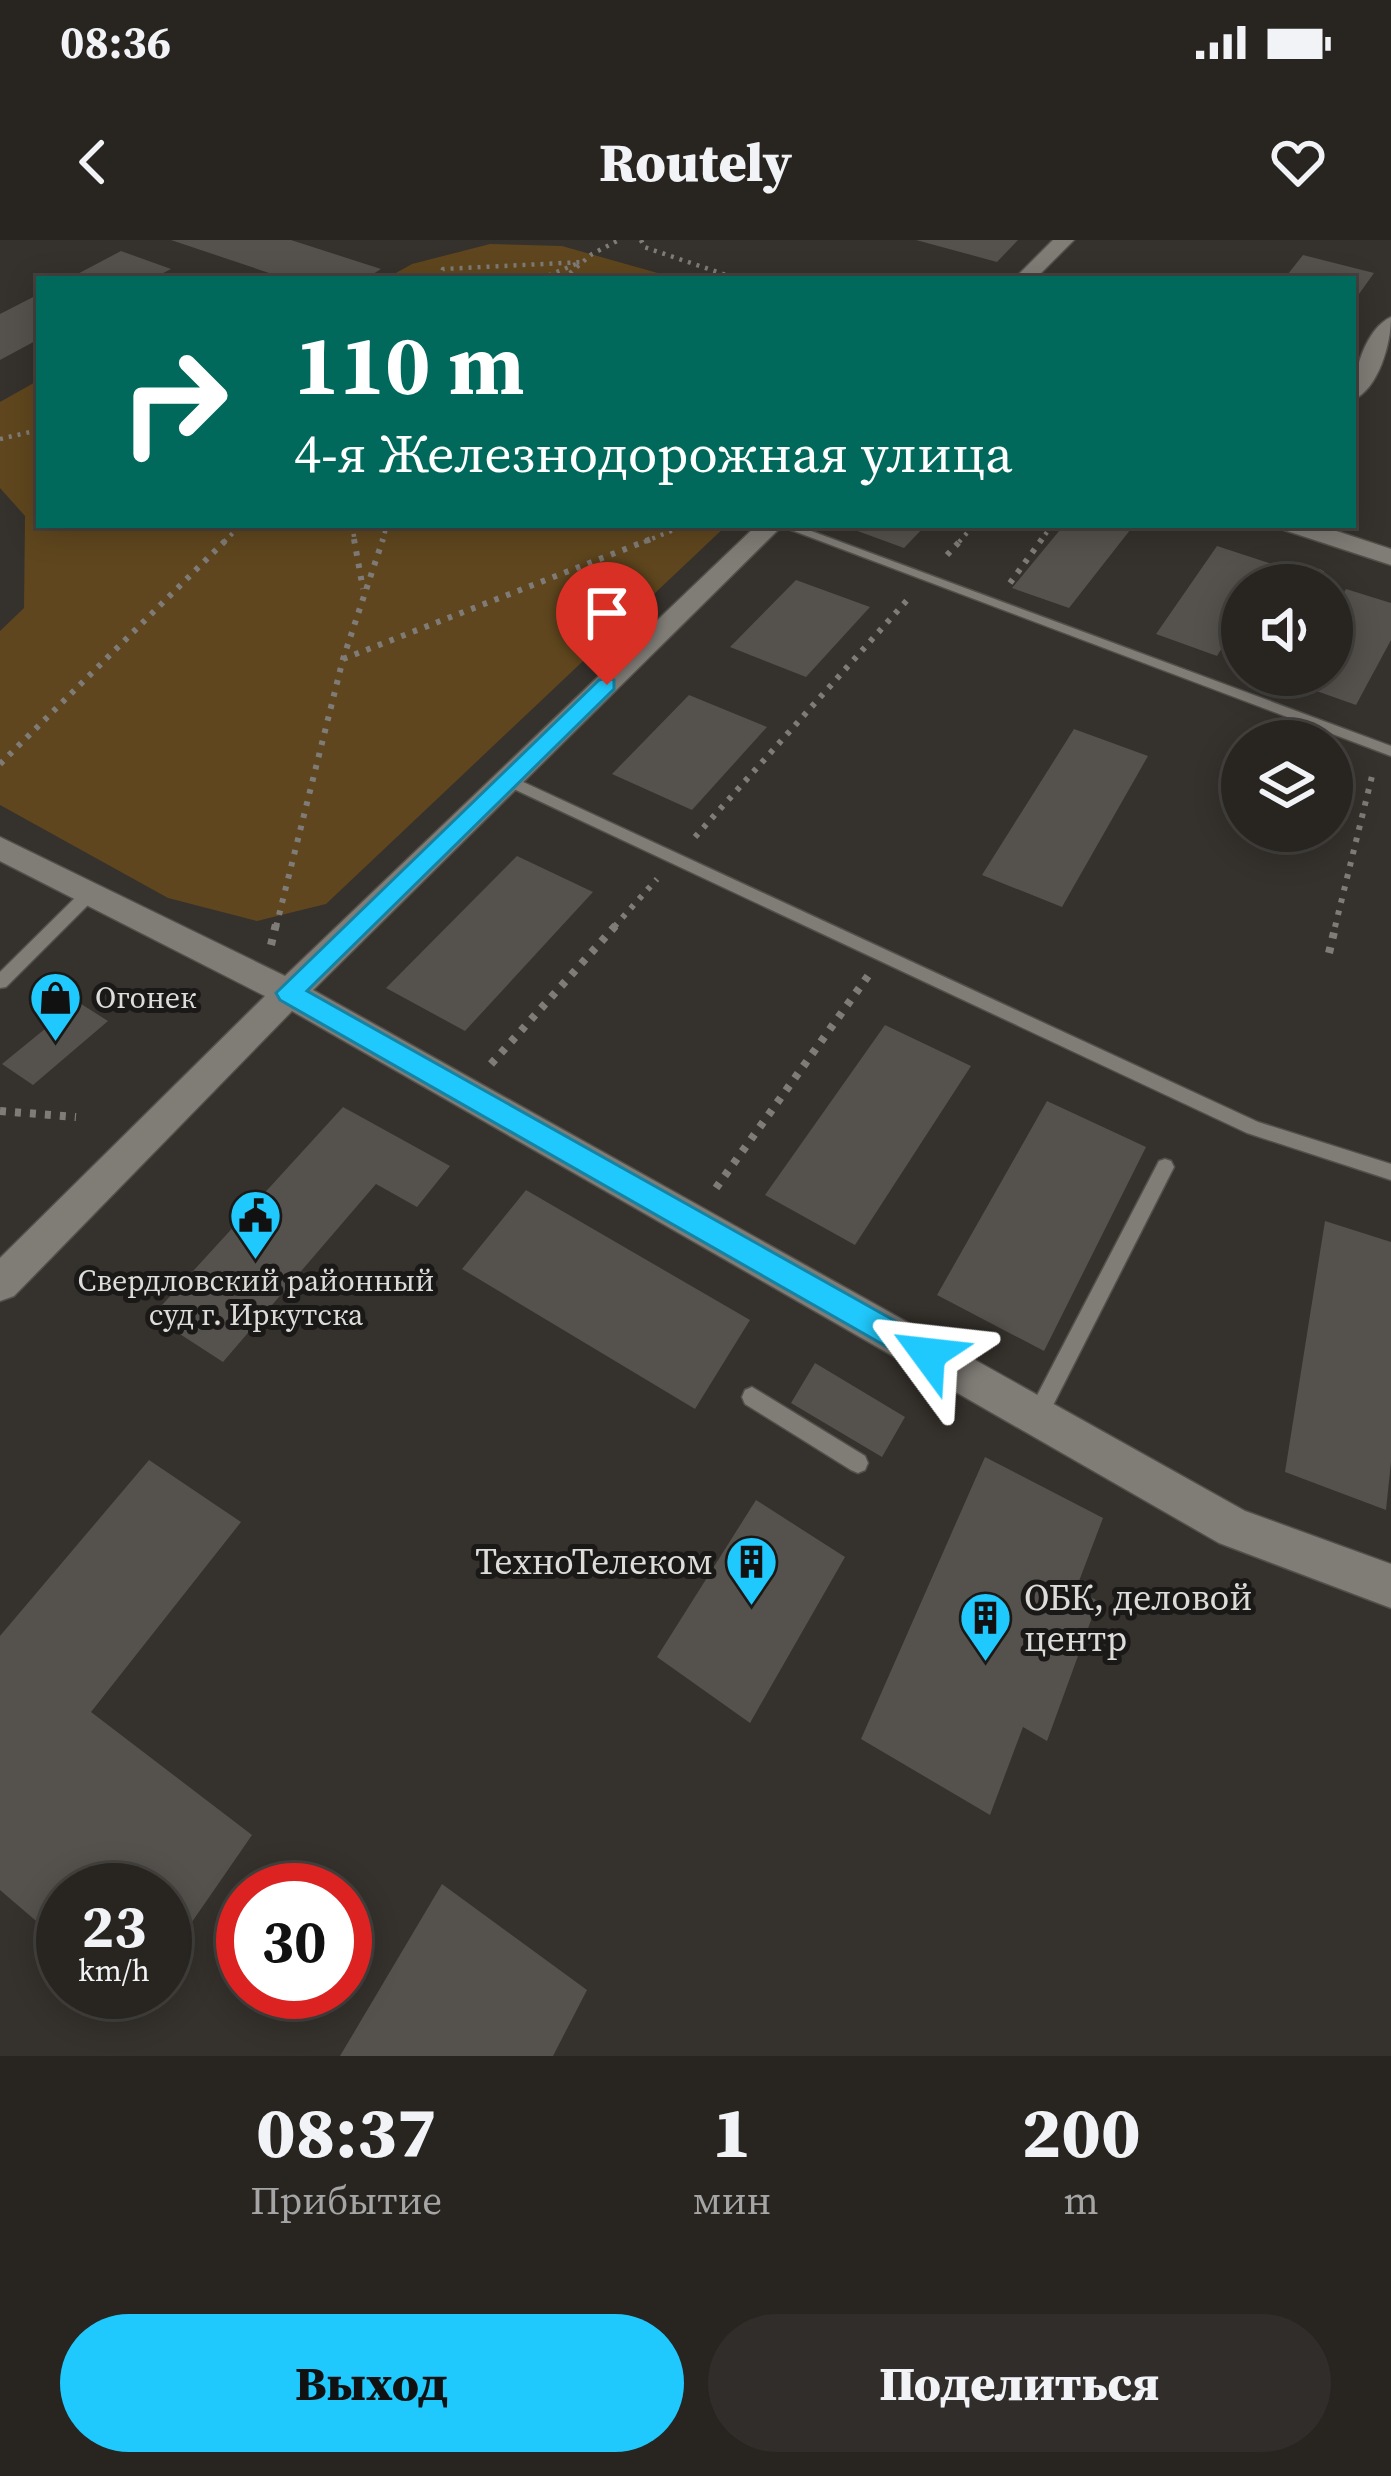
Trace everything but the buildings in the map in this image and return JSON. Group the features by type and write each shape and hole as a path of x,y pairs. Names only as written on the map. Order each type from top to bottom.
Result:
{"street":[{"path":"1027,276 1064,240"},
{"path":"1356,387 1391,323"},
{"path":"0,1284 289,993 768,528"},
{"path":"1302,528 1391,557"},
{"path":"0,848 289,993 1234,1528 1391,1586"}],"lane":[{"path":"792,528 1385,748"},
{"path":"508,780 1253,1128 1391,1172"},
{"path":"0,982 89,893"},
{"path":"1037,1416 1165,1167"},
{"path":"752,1397 858,1463"}],"path":[{"path":"567,276 619,240"},
{"path":"640,240 644,247 729,276"},
{"path":"441,276 443,269 583,262"},
{"path":"548,276 583,262"},
{"path":"510,266 510,276"},
{"path":"0,439 36,431"},
{"path":"0,764 238,528"},
{"path":"353,528 364,594"},
{"path":"271,945 344,658 386,528"},
{"path":"344,658 678,528"},
{"path":"491,1064 971,528"},
{"path":"996,604 1050,528"},
{"path":"1329,953 1385,748"},
{"path":"716,1188 882,955"},
{"path":"0,1111 76,1117"}],"shaded area":[{"path":"490,244 562,246 668,276 390,276 412,264"},
{"path":"36,382 36,528 724,528 326,904 257,921 168,898 0,805 0,631 24,608 25,516 0,488 0,402"}],"place":[{"name":"Огонек","path":"56,1043"},
{"name":"Свердловский районный суд г. Иркутска","path":"256,1261"},
{"name":"ТехноТелеком","path":"752,1607"},
{"name":"ОБК, деловой центр","path":"985,1664"}],"route":[{"path":"607,685 289,993 928,1354"}]}
